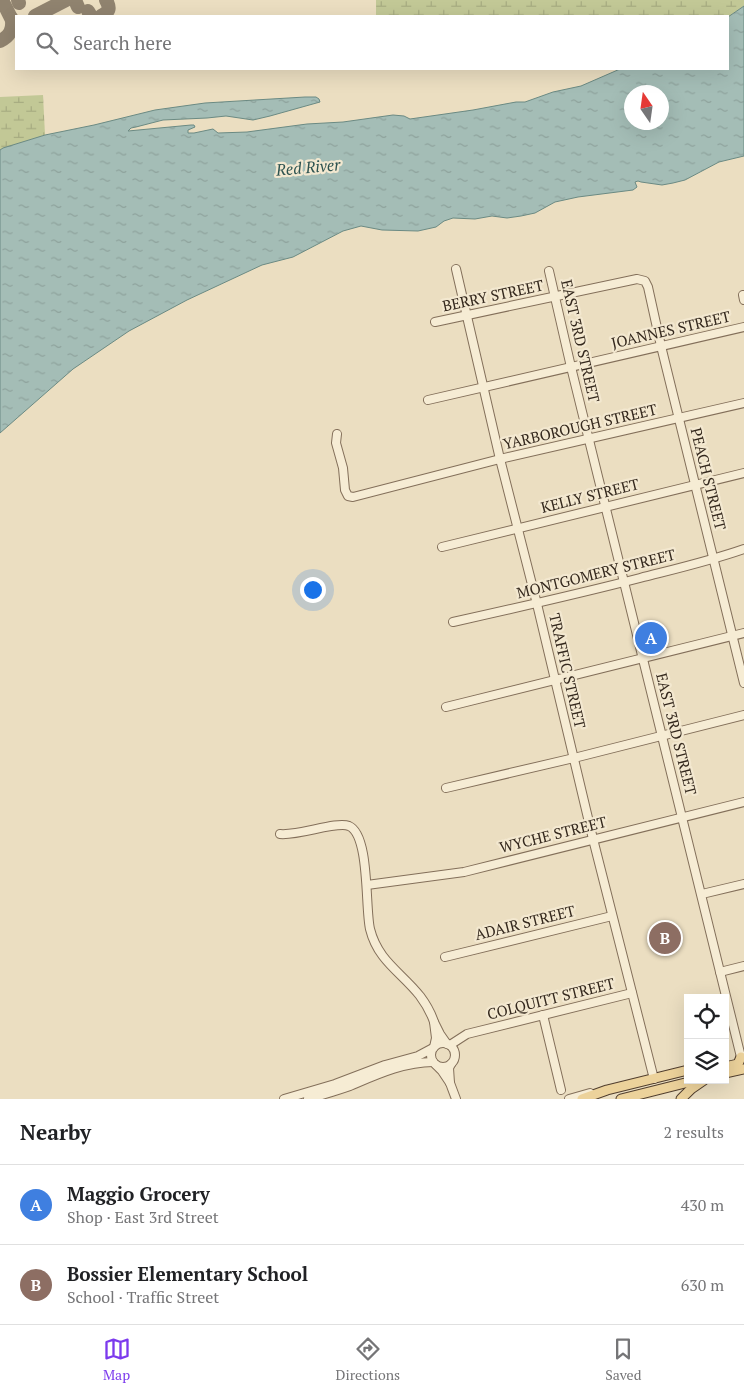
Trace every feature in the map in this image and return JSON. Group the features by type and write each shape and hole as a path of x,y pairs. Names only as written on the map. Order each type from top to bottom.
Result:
{"main road":[{"path":"729,1060 743,1057"},
{"path":"729,1067 738,1064 743,1057"},
{"path":"729,1072 744,1069"},
{"path":"582,1099 607,1090 684,1071"},
{"name":"TRAFFIC STREET","path":"654,1079 656,1093 663,1099"},
{"path":"621,1099 656,1093 684,1084"},
{"path":"681,1099 698,1084"}],"street":[{"name":"TRAFFIC STREET","path":"456,269 554,680 654,1079"},
{"name":"EAST 3RD STREET","path":"549,271 720,972 743,1057"},
{"name":"BERRY STREET","path":"434,322 637,278 645,281"},
{"name":"PEACH STREET","path":"645,281 744,683"},
{"name":"JOANNES STREET","path":"428,400 744,327"},
{"name":"YARBOROUGH STREET","path":"337,434 336,442 343,468 346,494 350,497 357,497 500,459 744,403"},
{"name":"KELLY STREET","path":"442,547 744,473"},
{"name":"MONTGOMERY STREET","path":"453,622 537,604 714,560 744,549"},
{"path":"446,707 744,633"},
{"path":"446,788 744,715"},
{"name":"WYCHE STREET","path":"367,885 464,872 744,802"},
{"path":"280,834 297,834 340,825 349,826 355,832 361,845 367,885 368,917 372,936 378,950 390,966 422,998 440,1034 454,1049 455,1059 449,1068 450,1083"},
{"path":"702,894 744,884"},
{"name":"ADAIR STREET","path":"445,957 612,916"},
{"path":"720,972 744,966"},
{"name":"COLQUITT STREET","path":"448,1044 466,1034 632,993"},
{"path":"544,1015 561,1090"},
{"path":"434,1022 436,1038 431,1056 450,1083 456,1099"},
{"name":"COLQUITT STREET","path":"455,1054 463,1040 476,1032"},
{"path":"284,1099 335,1084 385,1065 418,1056 440,1043 448,1044"},
{"path":"308,1099 396,1068 423,1062 435,1063 444,1067 451,1064"},
{"path":"568,1099 607,1090"}],"green space":[{"path":"376,0 744,0 744,6 729,16 376,15"},
{"path":"43,95 45,135 0,150 0,97"}],"water":[{"name":"Red River","path":"744,6 744,156 719,162 685,180 662,185 638,181 635,182 637,187 633,190 555,202 535,213 521,216 507,218 492,216 475,219 453,218 444,221 436,227 418,231 382,230 361,226 343,231 293,257 262,265 187,300 129,331 73,369 0,433 0,150 3,148 45,135 155,110 205,103 305,97 316,97 320,102 253,120 226,116 163,120 131,128 128,131 194,125 195,127 188,130 188,133 213,129 218,133 247,132 393,115 404,116 410,119 525,102 553,92 581,86 618,70 729,70 729,16"}],"taxiway":[{"path":"2,0 15,24"},
{"path":"37,15 66,0"},
{"path":"75,0 78,7"},
{"path":"103,15 108,10 106,0"},
{"path":"88,11 90,15"},
{"path":"0,41 10,32 12,19"}],"place":[{"name":"Maggio Grocery","path":"651,638"},
{"name":"Bossier Elementary School","path":"665,938"}]}
